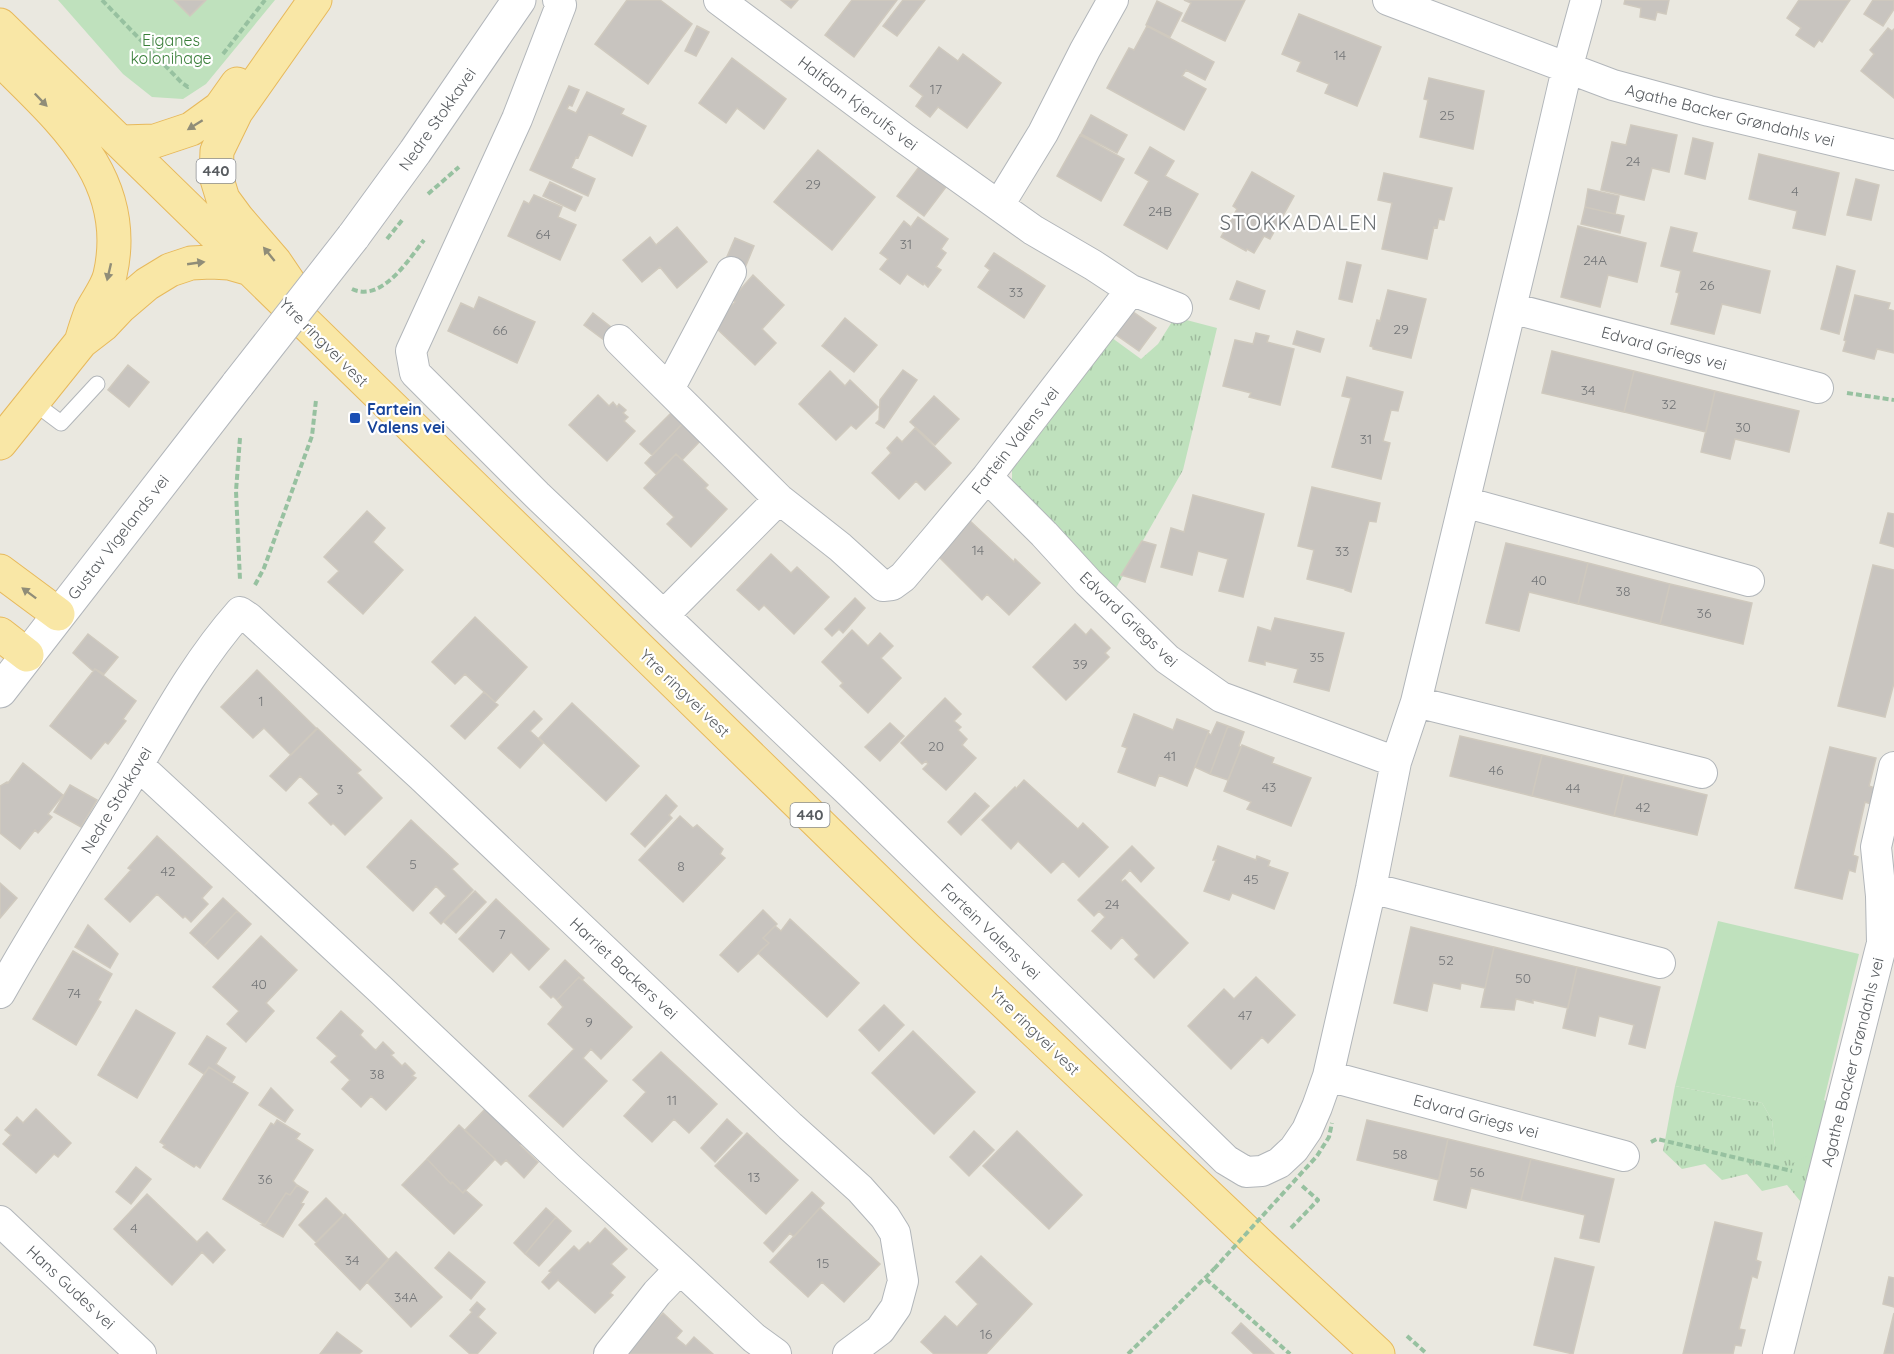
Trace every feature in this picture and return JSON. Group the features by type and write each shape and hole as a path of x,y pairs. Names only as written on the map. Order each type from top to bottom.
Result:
{"main road":[{"path":"122,142 155,141 191,129 220,108 298,0"},
{"name":"440","path":"315,0 236,112 217,151 216,176 223,199 291,284 321,340"},
{"name":"Nedre Stokkavei","path":"238,384 353,237 415,152 519,0"},
{"name":"Ytre ringvei vest","path":"0,25 926,927 1378,1354"},
{"path":"0,58 73,134 91,160 106,188 112,214 114,242 109,277 91,313 81,342"},
{"path":"0,443 81,342 147,284 170,270 191,263 229,263 250,269"},
{"name":"Gustav Vigelands vei","path":"0,691 238,384"},
{"path":"0,571 58,614"},
{"path":"0,634 27,655"}],"street":[{"name":"Fartein Valens vei","path":"558,0 561,5 517,119 411,351 415,373 537,495 850,793 1226,1160 1246,1172 1262,1171 1280,1163 1294,1149 1307,1130 1324,1115"},
{"name":"Halfdan Kjerulfs vei","path":"719,0 904,138 1033,230 1131,290 1177,308"},
{"path":"999,205 1043,132 1113,0"},
{"name":"Agathe Backer Grøndahls vei","path":"1388,0 1613,85 1708,111 1894,155"},
{"path":"1324,1115 1328,1076 1371,888 1396,762 1416,702 1567,69 1586,0"},
{"path":"669,389 731,272"},
{"name":"Fartein Valens vei","path":"619,340 779,499 840,547 883,586 892,585 903,577 987,477 1131,290"},
{"name":"Edvard Griegs vei","path":"1511,308 1818,388"},
{"name":"Edvard Griegs vei","path":"987,477 1088,582 1167,659 1221,697 1396,762"},
{"path":"664,615 779,499"},
{"path":"1464,502 1749,581"},
{"name":"Nedre Stokkavei","path":"0,993 179,694 208,650 240,612"},
{"name":"Harriet Backers vei","path":"240,612 421,776 568,917 860,1189 885,1218 895,1233 903,1281 896,1307 880,1330 848,1354"},
{"path":"1416,702 1702,773"},
{"path":"138,765 569,1168 754,1338 776,1354"},
{"name":"Agathe Backer Grøndahls vei","path":"1778,1354 1882,943 1887,895 1876,847 1894,767"},
{"path":"1371,888 1660,963"},
{"name":"Edvard Griegs vei","path":"1328,1076 1624,1156"},
{"name":"Hans Gudes vei","path":"0,1221 141,1354"},
{"path":"609,1354 657,1293 681,1269"}],"lane":[{"path":"33,402 61,423 97,384"}],"path":[{"path":"102,0 182,83 188,87 195,85"},
{"path":"216,62 265,0"},
{"path":"1818,388 1894,400"},
{"path":"240,612 264,568 295,486 312,436 316,400"},
{"path":"240,612 236,491 241,432"},
{"path":"1128,1354 1205,1279 1317,1156 1329,1137 1324,1115"},
{"path":"1624,1156 1657,1139 1822,1178"},
{"path":"1291,1229 1318,1200 1295,1180"},
{"path":"1205,1279 1290,1354"}],"green space":[{"name":"Eiganes kolonihage","path":"58,0 275,0 206,84 183,99 152,97 123,74"},
{"path":"1175,317 1217,328 1183,470 1116,588 1012,489 1012,456 1108,335 1141,359 1158,344"},
{"path":"1718,921 1859,954 1824,1100 1835,1105 1827,1147 1793,1163 1775,1146 1772,1120 1762,1103 1675,1086"},
{"path":"1675,1086 1762,1103 1772,1120 1775,1146 1827,1147 1805,1207 1787,1185 1762,1191 1747,1174 1722,1180 1705,1164 1682,1169 1663,1151"}],"building":[{"path":"174,0 206,0 190,16"},
{"path":"627,0 660,0 692,24 648,84 595,44"},
{"path":"781,0 798,0 791,8"},
{"path":"852,0 897,0 854,57 825,35"},
{"path":"903,0 925,0 897,36 883,26"},
{"path":"1184,0 1245,0 1225,41 1182,21 1191,3"},
{"path":"1625,0 1669,0 1666,14 1657,12 1655,20 1640,17 1641,8 1624,4"},
{"path":"1799,0 1850,0 1822,42 1819,40 1814,47 1796,35 1801,28 1787,18"},
{"path":"1873,0 1894,0 1894,9 1883,26 1864,14"},
{"path":"1157,1 1182,13 1170,37 1146,25"},
{"path":"1299,14 1381,47 1357,106 1325,93 1329,84 1297,71 1301,62 1282,54"},
{"path":"697,26 709,32 696,56 685,51"},
{"path":"1147,26 1214,62 1205,80 1186,70 1182,76 1206,89 1184,130 1107,88 1129,48 1134,50"},
{"path":"1888,28 1892,31 1894,29 1894,98 1861,71 1874,54 1870,50"},
{"path":"939,47 958,61 963,54 1001,83 967,128 938,107 930,117 916,106 923,96 910,86"},
{"path":"732,58 786,99 764,129 737,108 726,123 699,103"},
{"path":"1429,78 1484,91 1473,149 1420,137 1428,100 1424,99"},
{"path":"569,86 579,90 572,106 569,105 567,109 576,113 587,92 624,109 621,114 646,126 632,156 589,134 571,168 595,179 588,196 530,170"},
{"path":"1091,115 1127,135 1117,153 1081,134"},
{"path":"1631,125 1677,135 1669,172 1652,168 1644,200 1601,190 1612,142 1626,145"},
{"path":"1080,135 1124,159 1101,201 1057,176"},
{"path":"1693,138 1713,143 1705,179 1685,174"},
{"path":"1150,147 1174,161 1165,176 1198,194 1167,249 1124,225 1149,181 1135,173"},
{"path":"818,150 875,197 832,250 774,202"},
{"path":"1759,154 1839,173 1825,235 1793,228 1797,211 1749,199"},
{"path":"919,167 946,187 924,216 897,196"},
{"path":"1252,172 1294,196 1270,239 1264,236 1254,253 1221,237 1237,209 1233,206"},
{"path":"1384,173 1452,188 1444,220 1439,219 1437,228 1434,227 1427,259 1382,249 1392,203 1378,200"},
{"path":"1856,179 1879,185 1871,220 1847,215"},
{"path":"550,182 582,197 575,211 543,196"},
{"path":"1588,189 1619,196 1615,214 1585,207"},
{"path":"534,195 562,207 558,217 576,225 560,260 508,236 524,201 529,204"},
{"path":"1585,207 1624,216 1620,233 1581,224"},
{"path":"918,217 948,239 941,249 946,253 936,267 941,270 928,287 907,274 900,284 880,269 888,259 880,253 904,221 911,227"},
{"path":"1578,226 1646,243 1637,282 1608,275 1600,307 1561,297"},
{"path":"677,227 707,262 677,288 660,267 642,282 623,260 650,237 656,245"},
{"path":"1671,227 1697,233 1692,252 1770,271 1760,313 1722,304 1714,334 1671,324 1679,293 1676,292 1681,271 1661,266"},
{"path":"735,238 754,246 742,275 723,266"},
{"path":"994,253 1045,286 1024,318 978,287 990,270 985,266"},
{"path":"1347,262 1361,265 1352,302 1339,299"},
{"path":"1837,266 1855,271 1839,334 1821,329"},
{"path":"753,275 784,305 762,329 776,343 755,365 713,325 735,302 732,299"},
{"path":"1237,281 1265,291 1259,309 1230,299"},
{"path":"1388,290 1426,299 1411,358 1373,349 1370,346 1377,320 1380,321"},
{"path":"1855,295 1890,303 1888,309 1894,311 1894,353 1877,349 1874,359 1843,351"},
{"path":"479,297 535,322 517,363 448,331 461,303 474,309"},
{"path":"1129,309 1156,328 1139,351 1112,332"},
{"path":"593,313 616,331 608,343 584,325"},
{"path":"845,318 877,345 854,372 822,346"},
{"path":"1297,331 1324,339 1320,352 1293,344"},
{"path":"1256,333 1269,336 1267,342 1294,349 1280,405 1249,397 1251,393 1223,386 1235,340 1253,344"},
{"path":"1552,351 1634,371 1624,412 1542,393"},
{"path":"128,365 149,382 129,407 108,390"},
{"path":"903,370 917,380 884,428 876,423 879,420 880,400"},
{"path":"830,371 845,386 850,380 878,407 856,429 851,425 836,440 799,404"},
{"path":"1634,371 1715,391 1706,432 1624,412"},
{"path":"1347,377 1403,392 1398,411 1391,410 1383,441 1390,443 1381,479 1332,467 1351,398 1342,396"},
{"path":"1715,391 1799,411 1789,452 1735,439 1730,459 1701,452"},
{"path":"598,395 609,406 613,402 617,407 619,404 626,410 623,413 628,417 624,421 635,431 607,461 569,425"},
{"path":"934,396 959,419 935,445 910,422"},
{"path":"674,410 685,421 652,455 640,444"},
{"path":"685,421 703,438 682,460 676,454 656,474 645,463"},
{"path":"915,428 951,463 925,490 916,481 899,499 872,473 891,453 887,448 897,437 902,442"},
{"path":"676,454 708,485 705,488 727,509 691,547 667,524 674,517 644,488"},
{"path":"1312,487 1380,503 1376,522 1369,521 1351,592 1307,579 1314,550 1298,546"},
{"path":"1193,495 1264,514 1243,597 1219,591 1228,559 1198,551 1192,575 1161,567 1171,528 1184,532"},
{"path":"367,511 385,528 373,542 403,570 363,614 328,582 339,571 324,557"},
{"path":"1888,513 1894,514 1894,547 1880,543"},
{"path":"969,520 1040,583 1009,615 987,594 982,600 936,554"},
{"path":"1142,541 1156,545 1145,582 1121,575"},
{"path":"1506,543 1588,563 1578,604 1529,592 1519,631 1486,623"},
{"path":"771,554 791,573 797,567 829,597 794,634 764,605 759,610 737,590"},
{"path":"1588,563 1670,584 1660,624 1578,604"},
{"path":"1873,565 1894,570 1894,683 1885,717 1838,706"},
{"path":"1670,584 1752,603 1743,644 1660,624"},
{"path":"855,598 865,608 843,633 839,629 832,636 825,629"},
{"path":"475,617 527,667 495,702 465,674 455,684 432,662"},
{"path":"1275,618 1344,633 1329,691 1294,682 1298,669 1265,661 1265,665 1249,661 1258,627 1271,631"},
{"path":"1075,624 1086,635 1091,629 1110,648 1105,653 1109,657 1066,700 1033,667"},
{"path":"852,630 868,646 880,633 893,646 881,658 901,678 868,713 840,686 843,683 822,662"},
{"path":"88,634 118,657 104,674 95,669 93,671 73,653"},
{"path":"95,669 136,701 123,719 126,721 108,744 105,742 91,759 50,726"},
{"path":"257,670 317,729 291,755 264,728 253,738 221,707"},
{"path":"484,692 498,705 465,739 451,726"},
{"path":"945,698 961,714 954,721 961,727 958,730 967,739 962,745 976,758 946,790 923,769 928,764 926,761 922,764 901,743"},
{"path":"572,703 639,766 606,801 539,738"},
{"path":"534,711 542,719 530,731 543,743 520,768 498,748"},
{"path":"1134,714 1173,730 1177,719 1209,731 1187,786 1159,775 1155,786 1118,772 1127,748 1122,746"},
{"path":"1217,722 1228,726 1210,774 1195,767 1208,733 1211,735"},
{"path":"890,723 904,736 880,761 865,747"},
{"path":"1228,726 1244,732 1239,746 1241,747 1228,780 1210,774"},
{"path":"317,728 361,770 357,773 382,798 345,835 333,823 331,825 309,803 319,794 300,776 286,791 270,776"},
{"path":"1460,736 1542,755 1532,796 1450,776"},
{"path":"1242,745 1274,758 1272,763 1311,778 1291,826 1247,809 1251,802 1224,791"},
{"path":"1830,747 1876,758 1869,786 1875,788 1871,804 1865,802 1853,855 1858,857 1855,872 1849,870 1842,899 1795,888"},
{"path":"1542,755 1624,775 1614,816 1532,796"},
{"path":"23,763 63,795 48,814 52,817 38,833 35,830 20,849 0,833 0,786 8,783"},
{"path":"1624,775 1707,795 1697,835 1614,816"},
{"path":"1024,780 1078,829 1083,823 1108,847 1079,877 1063,861 1051,873 1018,841 1011,849 982,820"},
{"path":"70,785 97,800 81,827 54,812"},
{"path":"975,793 989,806 961,835 948,822"},
{"path":"666,795 677,806 669,815 672,818 645,847 631,834"},
{"path":"680,816 693,828 697,825 723,849 720,854 725,858 683,902 639,860"},
{"path":"411,820 458,864 452,869 473,890 441,924 430,913 446,896 436,886 413,911 367,867"},
{"path":"157,836 212,887 202,898 208,904 191,922 185,916 183,918 157,894 130,922 105,899 131,870 128,868"},
{"path":"1132,846 1154,868 1141,882 1130,870 1121,880 1122,882 1125,880 1188,943 1154,978 1135,959 1139,955 1122,937 1111,949 1092,931 1105,917 1099,911 1094,916 1078,900"},
{"path":"1218,846 1256,860 1257,856 1270,861 1268,866 1288,873 1274,909 1232,893 1229,900 1204,891 1216,860 1213,860"},
{"path":"0,883 17,898 0,918"},
{"path":"475,891 486,902 456,933 444,922"},
{"path":"223,898 237,911 204,946 190,933"},
{"path":"496,899 549,949 529,970 511,952 493,972 459,939"},
{"path":"763,910 777,924 763,938 769,943 738,972 720,955"},
{"path":"237,911 251,924 218,959 204,946"},
{"path":"790,919 859,983 827,1017 758,953 769,943 763,938 775,926 781,931"},
{"path":"88,925 118,954 110,968 75,947"},
{"path":"1411,927 1494,947 1485,988 1461,983 1460,989 1433,983 1427,1011 1394,1003"},
{"path":"261,936 297,970 266,1003 274,1011 246,1042 227,1024 239,1011 213,987"},
{"path":"1494,947 1577,967 1568,1008 1533,1000 1533,1003 1516,999 1514,1010 1481,1007"},
{"path":"73,951 112,974 98,1000 101,1002 76,1045 33,1019"},
{"path":"565,960 584,978 582,980 579,977 557,1000 553,996 551,998 540,987"},
{"path":"1577,967 1660,987 1645,1048 1629,1044 1634,1025 1599,1016 1595,1036 1563,1028"},
{"path":"579,977 632,1027 601,1059 591,1049 583,1058 607,1081 563,1127 529,1096 574,1049 548,1024 563,1007 557,1000"},
{"path":"1256,977 1295,1015 1268,1043 1262,1037 1231,1069 1188,1026 1224,989 1234,999"},
{"path":"884,1005 904,1025 879,1051 859,1030"},
{"path":"136,1010 175,1033 137,1098 98,1075"},
{"path":"341,1011 363,1031 360,1035 374,1049 376,1050 383,1042 402,1066 405,1063 415,1073 412,1076 416,1078 386,1110 371,1096 361,1107 342,1089 350,1080 331,1062 337,1056 317,1038"},
{"path":"913,1031 975,1092 934,1134 872,1073"},
{"path":"207,1036 226,1048 216,1064 235,1077 232,1082 209,1067 204,1074 189,1064"},
{"path":"661,1052 717,1104 689,1133 674,1119 652,1142 624,1116 646,1092 633,1080"},
{"path":"209,1067 248,1093 200,1168 196,1165 194,1167 163,1147 165,1145 160,1142"},
{"path":"271,1088 293,1110 285,1122 259,1105"},
{"path":"486,1108 538,1162 524,1178 506,1160 501,1165 465,1130"},
{"path":"36,1109 71,1143 58,1157 54,1154 36,1173 3,1144 11,1135 5,1130 17,1117 23,1123"},
{"path":"727,1119 742,1133 715,1162 701,1148"},
{"path":"277,1120 300,1134 296,1139 313,1150 293,1181 297,1185 290,1195 286,1193 265,1225 223,1199 271,1123 274,1125"},
{"path":"1367,1120 1448,1139 1439,1180 1357,1160"},
{"path":"459,1125 495,1159 463,1193 427,1159"},
{"path":"974,1131 994,1150 969,1176 950,1157"},
{"path":"1017,1131 1082,1195 1049,1229 983,1166"},
{"path":"747,1133 798,1180 766,1214 715,1166"},
{"path":"1448,1139 1531,1159 1521,1200 1471,1188 1466,1208 1434,1200"},
{"path":"427,1159 451,1184 452,1182 463,1193 465,1190 482,1205 454,1234 402,1185"},
{"path":"1531,1159 1614,1179 1599,1242 1580,1238 1585,1215 1521,1200"},
{"path":"136,1167 151,1179 131,1204 116,1192"},
{"path":"297,1185 308,1192 301,1203 304,1204 283,1237 262,1225 265,1225 286,1193 290,1195"},
{"path":"812,1192 824,1203 794,1237 790,1233 773,1252 764,1243"},
{"path":"147,1194 197,1242 207,1232 225,1250 213,1263 202,1252 172,1285 114,1229"},
{"path":"326,1198 343,1215 316,1242 299,1225"},
{"path":"546,1208 556,1217 525,1254 514,1243"},
{"path":"820,1208 880,1264 844,1302 822,1282 808,1297 770,1262"},
{"path":"345,1214 388,1259 360,1290 315,1244"},
{"path":"556,1217 571,1231 539,1266 525,1254"},
{"path":"1715,1222 1762,1233 1756,1260 1761,1262 1757,1278 1752,1276 1739,1329 1745,1330 1741,1346 1735,1345 1733,1354 1683,1354"},
{"path":"605,1228 627,1249 611,1264 625,1277 610,1293 613,1295 595,1313 558,1280 549,1289 542,1282 551,1272 549,1271 574,1246 579,1251 588,1242 590,1244"},
{"path":"396,1252 442,1297 411,1327 367,1282"},
{"path":"449,1252 485,1282 471,1299 435,1268"},
{"path":"981,1256 1032,1304 986,1354 934,1354 921,1342 945,1316 957,1327 978,1304 956,1282"},
{"path":"1555,1258 1594,1267 1573,1354 1534,1345"},
{"path":"1889,1277 1894,1278 1894,1307 1883,1304"},
{"path":"477,1302 485,1309 478,1317 496,1333 477,1354 470,1354 450,1336 472,1312 470,1310"},
{"path":"663,1313 682,1331 676,1338 686,1346 694,1337 713,1354 624,1354"},
{"path":"1894,1313 1894,1354 1884,1354"},
{"path":"1241,1323 1274,1354 1254,1354 1232,1333"},
{"path":"337,1332 362,1351 359,1354 320,1354"}],"place":[{"name":"Fartein Valens vei","path":"355,418"}],"district":[{"name":"STOKKADALEN","path":"1299,223"}]}
